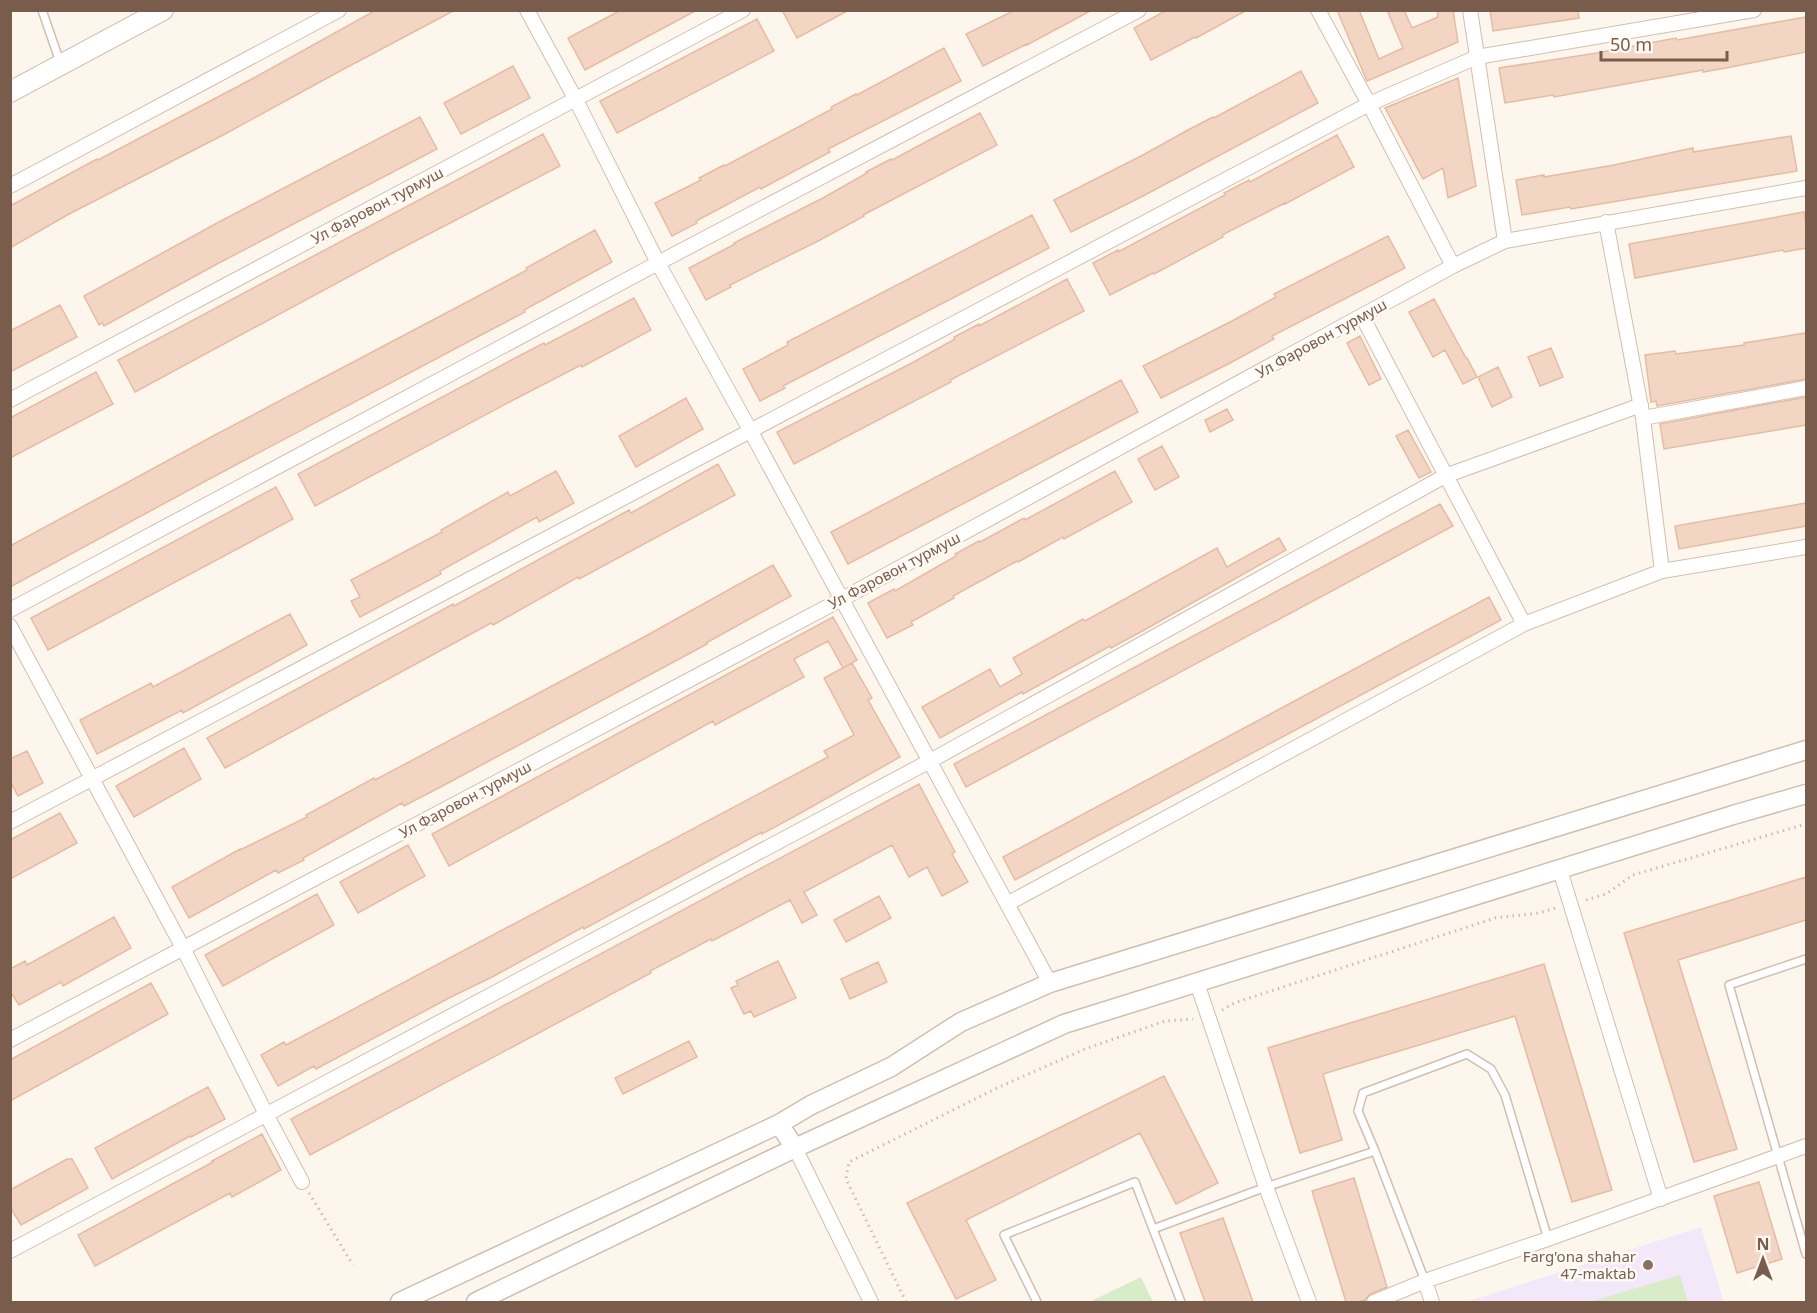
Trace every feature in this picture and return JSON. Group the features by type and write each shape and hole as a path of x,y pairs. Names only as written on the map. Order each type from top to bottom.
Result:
{"main road":[{"path":"10,92 164,10"}],"street":[{"path":"10,186 339,10"},
{"path":"527,10 576,100 658,263 1050,983"},
{"name":"Ул Фаровон турмуш","path":"10,400 743,10"},
{"path":"10,610 658,263 1139,10"},
{"path":"1318,10 1453,266"},
{"path":"1470,10 1505,241"},
{"path":"10,822 1369,104 1477,57 1754,10"},
{"name":"Ул Фаровон турмуш","path":"10,1040 842,599 1453,266 1505,241 1806,188"},
{"path":"1606,222 1642,411 1662,571"},
{"path":"1362,316 1524,624"},
{"path":"10,1251 930,761 1445,476 1642,411 1806,388"},
{"path":"1007,904 1524,624 1662,571 1806,547"},
{"path":"10,626 183,948 302,1182"},
{"path":"400,1302 779,1124 811,1105 891,1067 961,1022 1050,983 1806,750"},
{"path":"476,1302 795,1148 1064,1024 1806,794"},
{"path":"1560,870 1660,1199"},
{"path":"1197,983 1266,1187 1308,1302"},
{"path":"779,1124 795,1148 870,1302"},
{"path":"1374,1302 1425,1281 1806,1146"},
{"path":"1425,1281 1432,1302"}],"lane":[{"path":"42,10 61,65"},
{"path":"1806,959 1729,985 1806,1254"},
{"path":"1425,1281 1358,1111 1363,1093 1467,1054 1491,1069 1505,1095 1548,1239"},
{"path":"1153,1229 1266,1187 1375,1152"},
{"path":"1037,1302 1004,1235 1135,1182 1181,1302"}],"path":[{"path":"906,1302 846,1179 849,1162 997,1088 1085,1049 1165,1021 1209,1018 1234,1003 1495,918 1539,913 1570,905 1606,894 1633,875 1806,824"},
{"path":"302,1182 353,1265"}],"shaded area":[{"name":"Farg'ona shahar 47-maktab","path":"1701,1227 1724,1302 1466,1302"}],"green space":[{"path":"1680,1275 1688,1302 1589,1302"},
{"path":"1141,1277 1153,1302 1089,1302"}],"building":[{"path":"376,10 455,10 225,134 69,214 10,248 10,206 252,79"},
{"path":"621,10 697,10 585,70 568,38"},
{"path":"782,10 849,10 797,38"},
{"path":"1015,10 1092,10 983,66 966,34"},
{"path":"1167,10 1247,10 1151,60 1134,28"},
{"path":"1337,10 1359,10 1379,59 1403,48 1387,10 1404,10 1412,28 1438,17 1437,10 1453,10 1458,42 1367,81"},
{"path":"1490,10 1578,10 1579,18 1493,31"},
{"path":"1806,17 1806,52 1703,72 1703,70 1554,97 1553,95 1505,103 1499,68"},
{"path":"757,19 774,51 617,133 600,101"},
{"path":"944,48 961,81 828,149 830,152 696,221 697,223 672,236 655,203"},
{"path":"513,66 530,98 461,134 444,103"},
{"path":"1301,71 1318,103 1071,232 1054,200"},
{"path":"1458,78 1476,186 1448,198 1443,168 1423,179 1385,108"},
{"path":"980,113 997,145 820,240 730,285 731,287 706,300 689,268"},
{"path":"420,117 437,149 104,326 102,323 99,325 84,296 219,222"},
{"path":"543,134 560,166 400,249 135,392 118,360"},
{"path":"1337,135 1354,167 1222,235 1223,237 1154,274 1110,295 1093,263 1118,250 1118,252 1225,195 1224,193 1249,180 1250,182"},
{"path":"1791,136 1797,171 1571,209 1570,207 1522,215 1516,180 1614,165 1693,148 1693,152"},
{"path":"1804,212 1806,248 1784,252 1783,250 1635,278 1629,244"},
{"path":"1032,215 1049,248 783,386 785,388 760,401 743,369 788,345 787,342"},
{"path":"595,230 612,262 524,310 525,312 10,587 10,546 527,270 526,268"},
{"path":"1388,236 1405,268 1272,336 1274,339 1161,398 1143,366 1276,297 1274,294"},
{"path":"1067,279 1084,311 794,464 777,432 910,364 955,339 954,337"},
{"path":"634,298 651,330 517,398 315,506 298,474 519,356 544,343 545,345"},
{"path":"1434,299 1477,377 1463,384 1445,350 1433,357 1409,312"},
{"path":"60,305 77,337 10,372 10,331"},
{"path":"1806,333 1806,379 1657,406 1656,401 1651,402 1645,355 1675,351 1676,354 1744,345 1744,343"},
{"path":"1360,336 1381,379 1369,385 1347,343"},
{"path":"1551,348 1563,377 1540,386 1528,357"},
{"path":"1498,367 1512,397 1492,407 1478,377"},
{"path":"96,372 113,404 10,458 10,418"},
{"path":"1121,380 1138,412 848,564 831,532"},
{"path":"1806,397 1806,425 1664,449 1660,424"},
{"path":"686,398 703,429 636,467 619,436"},
{"path":"1227,409 1233,420 1210,432 1205,420"},
{"path":"1408,430 1431,472 1419,478 1396,436"},
{"path":"1162,446 1179,477 1155,490 1138,459"},
{"path":"718,464 735,495 579,579 578,577 493,625 491,623 225,768 207,738 629,510 631,513"},
{"path":"556,471 574,503 539,522 537,517 440,571 441,574 360,617 351,601 360,597 351,580 442,532 441,530 508,492 510,496"},
{"path":"1115,471 1132,502 953,596 954,598 911,622 913,625 887,638 868,603 894,589 895,591 979,541 1024,518 1025,520"},
{"path":"276,487 293,519 48,650 31,618"},
{"path":"1806,503 1806,526 1679,549 1675,526"},
{"path":"1440,504 1453,526 966,787 954,764"},
{"path":"1279,538 1286,550 1146,629 1023,694 1022,692 940,738 922,707 990,669 1000,687 1022,674 1013,658 1217,548 1227,567"},
{"path":"773,565 791,596 707,644 448,783 404,806 402,803 303,858 304,860 278,873 276,870 189,918 172,887 644,637"},
{"path":"1489,597 1501,620 1015,880 1003,857"},
{"path":"290,614 307,645 183,713 182,710 97,754 80,720 151,683 153,687"},
{"path":"833,617 857,660 843,668 828,641 794,659 804,677 715,725 713,721 449,866 432,834"},
{"path":"852,663 872,698 868,700 900,757 584,929 583,927 316,1069 314,1066 278,1086 261,1055 284,1042 286,1045 828,757 824,751 854,735 824,678"},
{"path":"184,748 201,779 134,817 116,786"},
{"path":"27,751 43,783 18,796 10,781 10,759"},
{"path":"919,784 968,882 942,896 927,867 909,877 892,845 804,892 817,915 802,923 790,900 650,971 651,973 310,1155 291,1119"},
{"path":"60,813 77,843 10,879 10,840"},
{"path":"408,845 425,876 358,913 340,882"},
{"path":"1806,877 1806,920 1678,960 1737,1149 1694,1162 1624,933"},
{"path":"317,894 334,925 223,986 205,955"},
{"path":"879,896 891,918 846,942 834,920"},
{"path":"114,917 131,948 63,986 61,982 19,1005 10,991 10,969 25,961 27,965"},
{"path":"778,961 796,998 754,1017 751,1011 744,1014 731,988 738,985 736,981"},
{"path":"878,962 887,982 850,999 841,979"},
{"path":"1544,964 1612,1190 1572,1202 1515,1016 1323,1074 1342,1140 1300,1153 1268,1048"},
{"path":"151,983 168,1014 10,1101 10,1060"},
{"path":"689,1041 697,1057 623,1094 615,1078"},
{"path":"1164,1076 1218,1183 1176,1204 1140,1133 966,1220 996,1280 956,1299 907,1203"},
{"path":"208,1087 225,1119 112,1179 95,1148"},
{"path":"262,1134 281,1170 232,1197 230,1193 95,1266 78,1235"},
{"path":"67,1159 72,1159 88,1188 21,1225 10,1207 10,1190"},
{"path":"1354,1178 1387,1287 1370,1294 1365,1300 1346,1302 1312,1191"},
{"path":"1759,1182 1782,1259 1737,1273 1714,1196"},
{"path":"1223,1218 1253,1302 1205,1302 1180,1233"}],"place":[{"name":"Farg'ona shahar 47-maktab","path":"1648,1265"}]}
